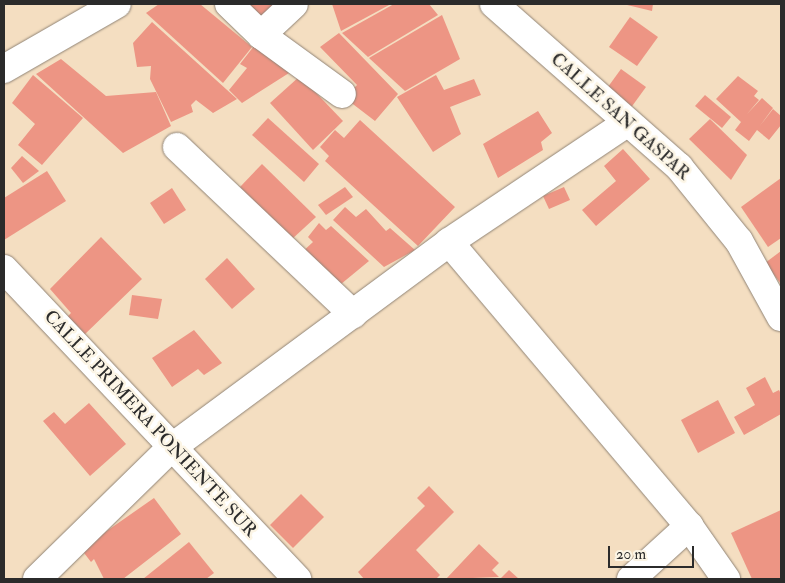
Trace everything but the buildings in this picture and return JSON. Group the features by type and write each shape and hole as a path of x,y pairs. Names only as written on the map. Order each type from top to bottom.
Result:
{"street":[{"path":"4,69 117,4"},
{"path":"229,4 261,35 342,94"},
{"path":"261,35 294,4"},
{"name":"CALLE SAN GASPAR","path":"494,4 679,167 739,240 781,317"},
{"path":"37,579 172,448 449,242 627,123"},
{"path":"177,147 353,314"},
{"path":"449,242 689,526 726,579"},
{"name":"CALLE PRIMERA PONIENTE SUR","path":"4,269 297,579"},
{"path":"630,579 689,526"}]}
